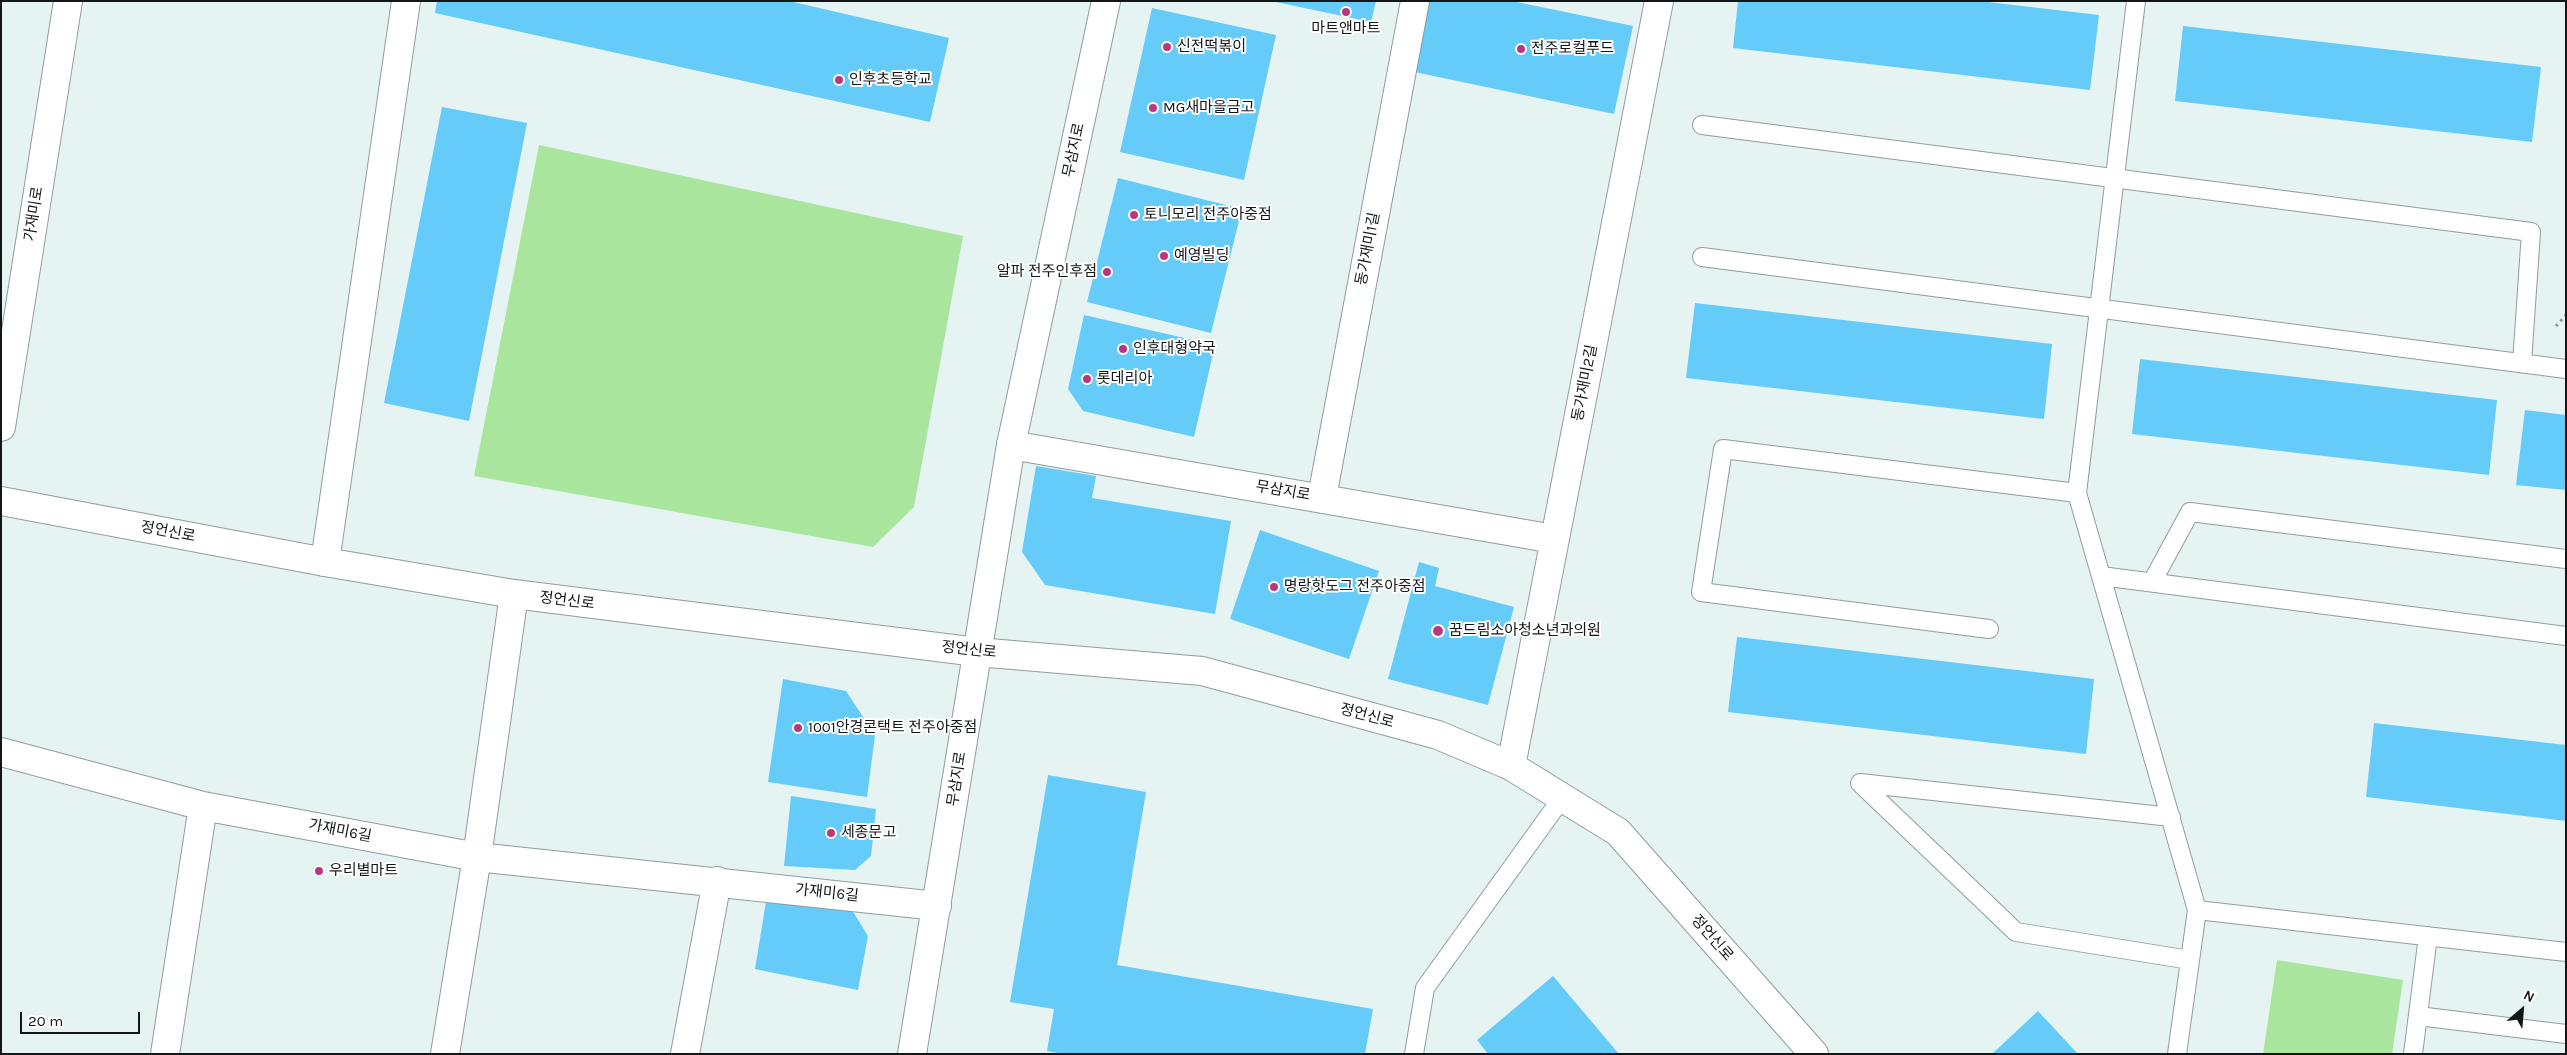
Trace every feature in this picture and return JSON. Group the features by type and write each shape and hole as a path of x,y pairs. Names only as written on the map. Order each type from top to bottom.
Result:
{"street":[{"name":"가재미로","path":"1,427 68,1"},
{"path":"325,562 406,1"},
{"name":"무삼지로","path":"912,1054 1011,445 1106,1"},
{"name":"동가재미1길","path":"1322,497 1415,1"},
{"name":"동가재미2길","path":"1511,766 1659,1"},
{"name":"무삼지로","path":"1011,445 1322,497 1554,539"},
{"name":"정언신로","path":"1,501 325,562 514,594 977,652 1202,671 1438,735 1511,766 1618,832 1814,1054"},
{"path":"445,1054 477,857 514,594"},
{"name":"가재미6길","path":"1,752 203,806 477,857 717,881 937,906"},
{"path":"165,1054 203,806"},
{"path":"685,1054 717,881"}],"lane":[{"path":"2136,1 2077,493 2197,910 2177,1054"},
{"path":"1702,125 2531,232 2522,363"},
{"path":"1702,256 2566,368"},
{"path":"1989,629 1701,592 1723,449 2077,493"},
{"path":"2152,582 2190,512 2566,560"},
{"path":"2101,576 2566,636"},
{"path":"2170,817 1860,783 2016,932 2190,960"},
{"path":"1414,1054 1425,988 1562,798"},
{"path":"2197,910 2566,952"},
{"path":"2413,1054 2428,936"},
{"path":"2418,1016 2566,1034"}],"green space":[{"path":"539,145 963,236 914,507 873,547 474,476"},
{"path":"2277,960 2403,980 2392,1054 2263,1054"}],"building":[{"name":"인후초등학교","path":"437,1 789,1 949,38 930,122 435,13"},
{"name":"마트앤마트","path":"1271,1 1376,1 1371,22"},
{"name":"전주로컬푸드","path":"1424,1 1512,1 1633,26 1614,114 1410,71"},
{"path":"1738,1 1979,1 2099,15 2090,90 1733,48"},
{"path":"1152,8 1276,35 1244,180 1120,152"},
{"path":"2183,26 2541,67 2532,142 2175,101"},
{"path":"442,107 527,123 469,421 384,403"},
{"name":"예영빌딩","path":"1118,178 1242,209 1211,333 1087,302"},
{"path":"1695,303 2052,344 2044,419 1686,378"},
{"path":"1084,315 1215,345 1194,437 1083,411 1068,389"},
{"path":"2140,359 2497,400 2489,475 2132,434"},
{"path":"2525,410 2566,415 2566,490 2516,485"},
{"path":"1036,466 1096,476 1092,498 1231,521 1215,614 1045,585 1022,552"},
{"path":"1260,530 1379,571 1349,659 1230,619"},
{"path":"1419,562 1439,568 1435,586 1514,607 1488,705 1388,679"},
{"path":"1737,637 2094,679 2086,754 1728,712"},
{"path":"783,679 846,691 875,735 867,797 768,782"},
{"path":"2374,723 2566,745 2566,821 2366,797"},
{"path":"1048,775 1146,792 1117,965 1373,1009 1365,1054 1062,1054 1047,1051 1054,1009 1010,1002"},
{"name":"세종문고","path":"791,796 876,809 871,856 855,870 784,866"},
{"path":"767,896 852,910 868,936 858,990 755,969"},
{"path":"1553,976 1619,1054 1488,1054 1477,1040"},
{"path":"2038,1011 2078,1054 1992,1054"}],"place":[{"name":"마트앤마트","path":"1346,12"},
{"name":"신전떡볶이","path":"1167,47"},
{"name":"전주로컬푸드","path":"1521,49"},
{"name":"인후초등학교","path":"839,80"},
{"name":"MG새마을금고","path":"1153,108"},
{"name":"토니모리 전주아중점","path":"1134,215"},
{"name":"예영빌딩","path":"1164,256"},
{"name":"알파 전주인후점","path":"1107,272"},
{"name":"인후대형약국","path":"1123,349"},
{"name":"롯데리아","path":"1087,379"},
{"name":"명랑핫도그 전주아중점","path":"1274,587"},
{"name":"꿈드림소아청소년과의원","path":"1438,631"},
{"name":"1001안경콘택트 전주아중점","path":"798,728"},
{"name":"세종문고","path":"831,833"},
{"name":"우리별마트","path":"319,871"}]}
